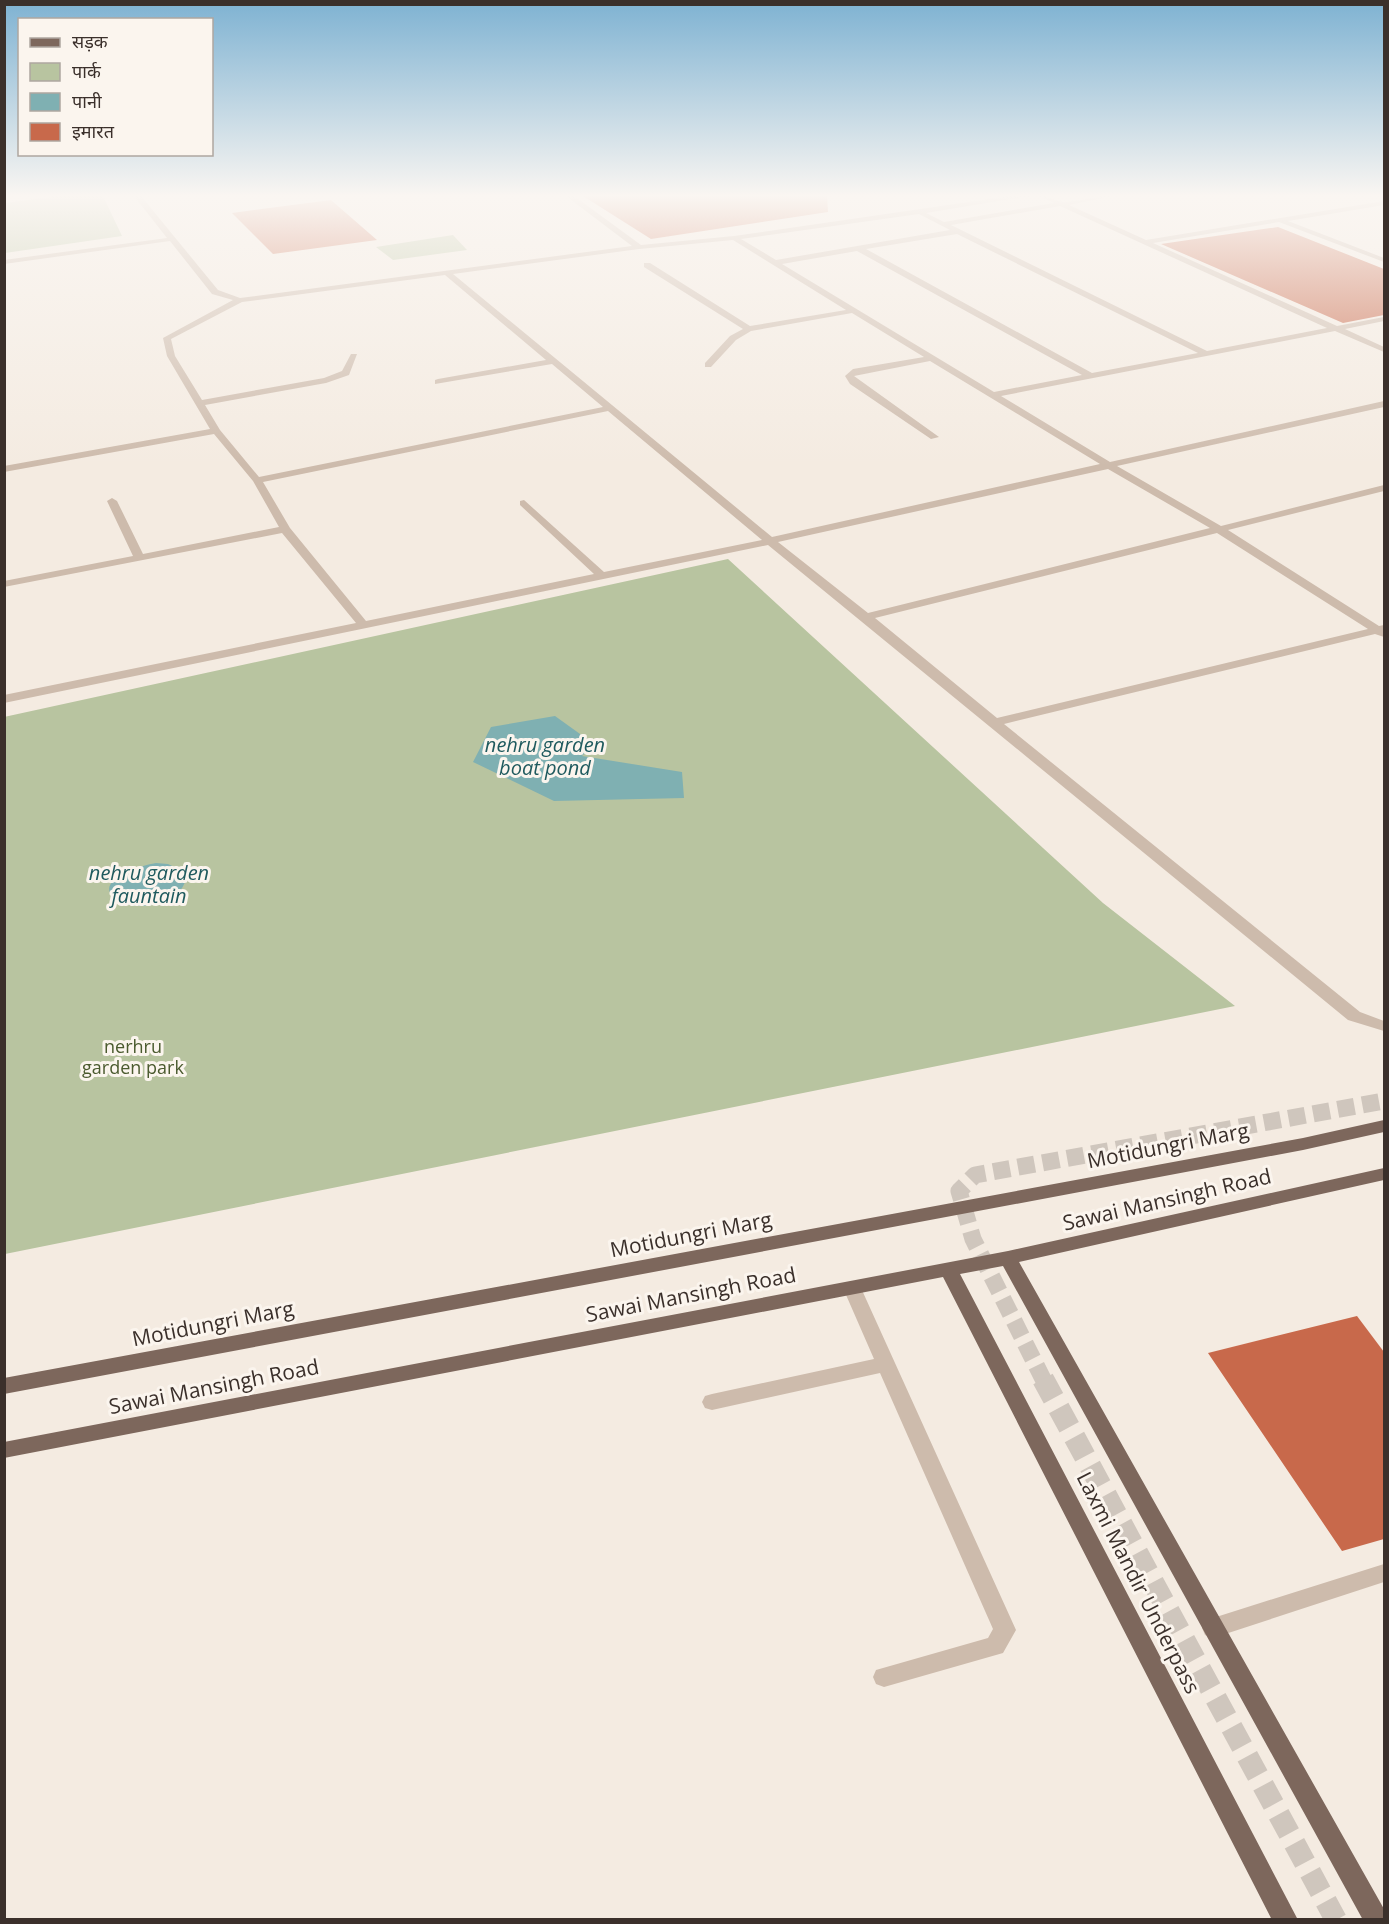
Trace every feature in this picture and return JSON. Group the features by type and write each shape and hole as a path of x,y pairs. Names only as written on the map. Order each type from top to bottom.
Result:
{"main road":[{"name":"Motidungri Marg","path":"4,1386 1303,1144 1384,1126"},
{"name":"Sawai Mansingh Road","path":"4,1450 1008,1258 1384,1174"},
{"path":"1008,1258 1377,1920"},
{"name":"Laxmi Mandir Underpass","path":"948,1269 1286,1920"}],"street":[{"path":"210,286 215,292 240,300"},
{"path":"354,286 240,300 167,338 171,356 216,431 257,480 285,529 363,624"},
{"path":"462,286 770,542 867,617 1354,1016 1384,1026"},
{"path":"681,286 749,328"},
{"path":"809,286 1111,467 1219,529 1383,630"},
{"path":"927,286 1089,375"},
{"path":"1069,286 1207,354"},
{"path":"1242,286 1384,350"},
{"path":"708,365 734,338 749,328 852,311"},
{"path":"993,395 1384,319"},
{"path":"201,403 326,380 346,373 354,357"},
{"path":"931,358 853,372 849,376 853,382 934,438"},
{"path":"438,381 555,362"},
{"path":"4,699 770,542 1384,404"},
{"path":"257,480 610,408"},
{"path":"4,469 216,431"},
{"path":"867,617 1384,488"},
{"path":"112,501 139,557"},
{"path":"524,503 602,576"},
{"path":"4,584 285,529"},
{"path":"996,722 1383,630"},
{"path":"852,1288 1005,1630 995,1646 884,1677"},
{"path":"712,1402 887,1364"},
{"path":"1213,1628 1384,1573"}],"green space":[{"name":"nerhru garden park","path":"728,559 1103,903 1235,1006 5,1254 4,717"}],"water":[{"name":"nehru garden boat pond","path":"555,716 594,744 582,756 682,772 684,798 554,801 473,762 491,727"},
{"name":"nehru garden fauntain","path":"156,863 168,864 183,871 186,878 177,894 159,903 138,906 119,901 111,894 109,887 120,876"}],"building":[{"path":"1257,286 1384,286 1384,315 1343,323"},
{"path":"1357,1316 1384,1352 1384,1539 1342,1551 1208,1353"}],"tunnel":[{"path":"1043,1379 973,1239 959,1191 975,1175 1384,1101"},
{"path":"1043,1379 1336,1920"}]}
